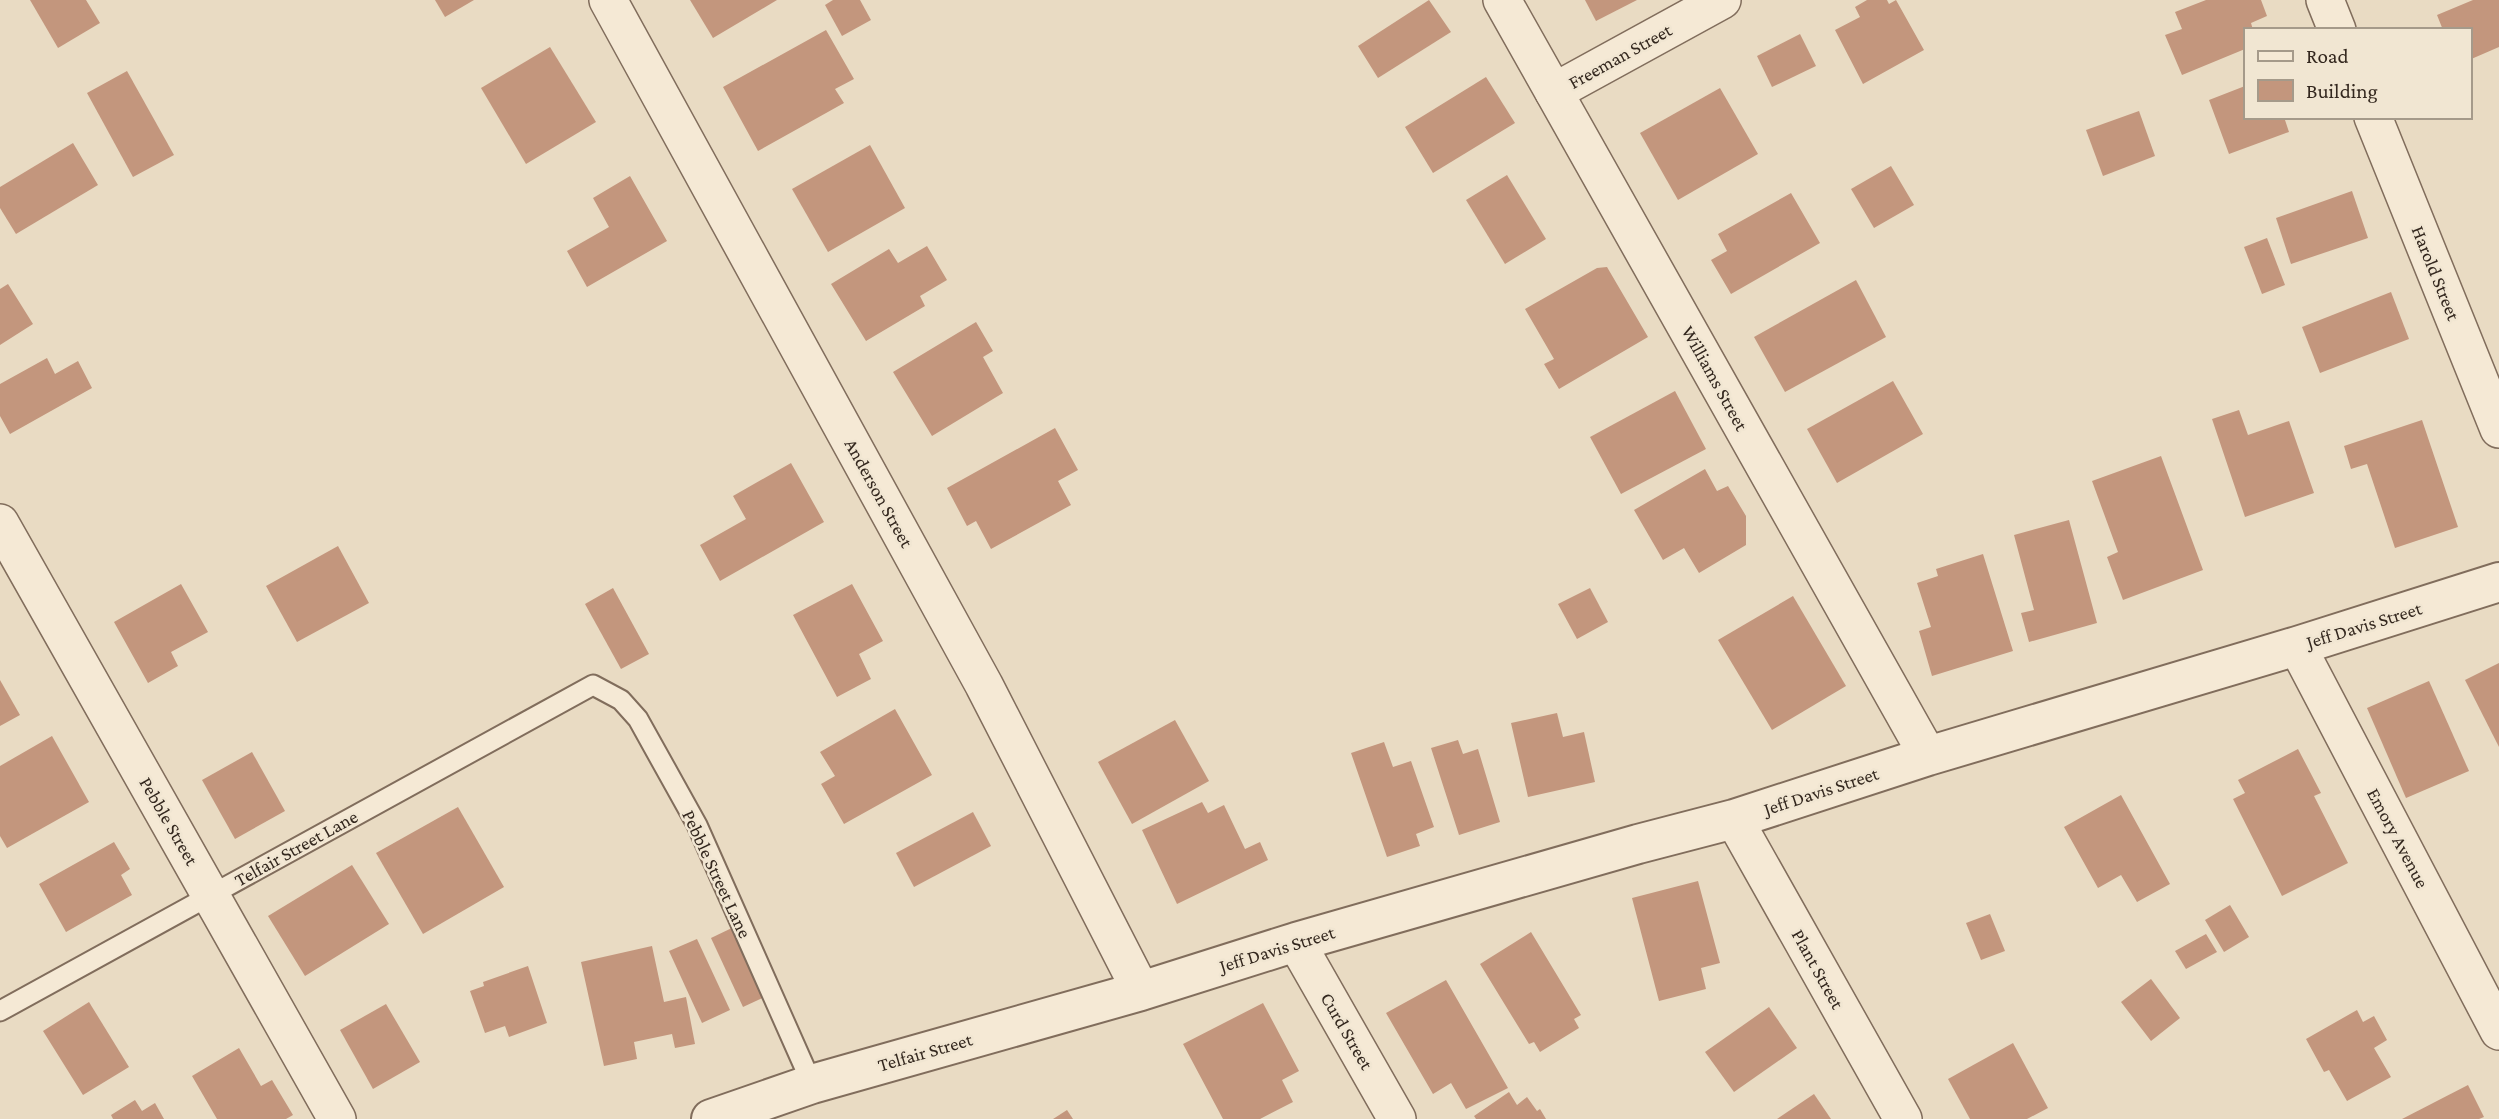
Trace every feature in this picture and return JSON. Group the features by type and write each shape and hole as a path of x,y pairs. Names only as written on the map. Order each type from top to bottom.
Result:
{"street":[{"name":"Anderson Street","path":"607,0 984,685 1142,991"},
{"name":"Williams Street","path":"1502,0 1928,756"},
{"name":"Freeman Street","path":"1554,92 1722,0"},
{"path":"2325,0 2336,28"},
{"name":"Harold Street","path":"2374,119 2499,429"},
{"name":"Pebble Street","path":"0,523 337,1119"},
{"name":"Jeff Davis Street","path":"1142,991 1296,942 1734,819 1928,756 2297,646 2499,582"},
{"name":"Emory Avenue","path":"2297,646 2499,1031"},
{"name":"Plant Street","path":"1734,819 1903,1119"},
{"name":"Curd Street","path":"1296,942 1397,1119"},
{"name":"Telfair Street","path":"711,1119 812,1084 1142,991"}],"lane":[{"name":"Telfair Street Lane","path":"0,1011 593,685"},
{"name":"Pebble Street Lane","path":"593,685 621,700 638,719 697,825 812,1084"}],"building":[{"path":"30,0 86,0 100,23 58,48"},
{"path":"435,0 474,0 445,17"},
{"path":"690,0 777,0 713,38"},
{"path":"833,0 860,0 871,20 842,36 825,5"},
{"path":"1429,0 1451,32 1378,78 1358,46"},
{"path":"1585,0 1637,0 1596,21"},
{"path":"1867,0 1887,0 1889,4 1896,0 1924,50 1863,84 1835,30 1860,17 1855,7"},
{"path":"2206,0 2261,0 2267,16 2251,23 2252,28 2244,28 2244,49 2182,75 2165,35 2182,29 2175,12"},
{"path":"2473,0 2499,0 2499,47 2471,59 2471,28 2442,28 2437,15"},
{"path":"826,30 854,79 835,89 844,103 758,151 723,87"},
{"path":"1800,34 1816,66 1772,87 1757,56"},
{"path":"550,47 596,122 526,164 481,88"},
{"path":"127,71 174,155 133,177 87,93"},
{"path":"1486,77 1515,123 1433,173 1405,127"},
{"path":"2244,86 2244,119 2285,119 2289,132 2229,154 2209,100"},
{"path":"1720,88 1758,154 1678,200 1640,133"},
{"path":"2139,111 2155,156 2103,176 2086,130"},
{"path":"73,143 98,185 16,234 0,208 0,187"},
{"path":"870,145 905,208 828,252 792,189"},
{"path":"1891,166 1914,205 1874,228 1851,189"},
{"path":"1507,175 1546,239 1505,264 1466,200"},
{"path":"630,176 667,241 587,287 567,251 609,227 593,198"},
{"path":"2352,191 2368,238 2291,264 2276,218"},
{"path":"1791,193 1820,243 1731,294 1711,260 1727,251 1718,234"},
{"path":"2267,238 2285,285 2262,294 2244,247"},
{"path":"927,246 947,280 920,296 925,306 866,341 831,284 889,249 898,263"},
{"path":"1607,267 1648,337 1559,389 1544,364 1554,359 1525,309 1597,268"},
{"path":"1856,280 1886,337 1785,392 1754,337"},
{"path":"8,284 33,324 0,345 0,289"},
{"path":"2391,292 2409,339 2320,373 2302,327"},
{"path":"976,322 993,351 983,357 1003,393 932,436 893,372"},
{"path":"47,358 55,374 78,361 92,388 10,434 0,416 0,384"},
{"path":"1893,381 1923,434 1837,483 1807,429"},
{"path":"1675,391 1706,449 1621,494 1590,437"},
{"path":"2239,410 2248,435 2289,421 2314,493 2245,517 2212,419"},
{"path":"2422,420 2458,527 2395,548 2367,464 2351,469 2344,446"},
{"path":"1055,428 1078,470 1058,481 1071,505 991,549 976,521 967,526 947,488"},
{"path":"2161,456 2203,570 2123,600 2107,557 2118,552 2092,481"},
{"path":"791,463 824,522 720,581 700,545 746,519 733,496"},
{"path":"1705,469 1717,491 1728,486 1746,516 1746,545 1699,573 1684,548 1663,560 1634,510"},
{"path":"2069,520 2097,623 2029,642 2021,613 2034,610 2014,535"},
{"path":"338,546 369,603 297,642 266,586"},
{"path":"1983,554 2013,651 1932,676 1919,631 1931,627 1917,583 1938,576 1936,569"},
{"path":"181,584 208,632 171,652 178,666 148,683 114,622"},
{"path":"852,584 883,641 859,654 871,679 837,697 793,615"},
{"path":"613,588 649,654 621,669 585,604"},
{"path":"1590,588 1608,622 1577,639 1558,604"},
{"path":"1793,596 1846,686 1772,730 1718,640"},
{"path":"2499,663 2499,747 2465,680"},
{"path":"0,680 20,715 0,726"},
{"path":"2429,681 2469,771 2406,798 2367,708"},
{"path":"895,709 932,775 844,824 821,784 835,776 820,752"},
{"path":"1557,713 1563,737 1584,732 1595,782 1528,797 1511,723"},
{"path":"1175,720 1209,781 1132,824 1098,762"},
{"path":"52,736 89,802 7,848 0,836 0,766"},
{"path":"1458,740 1463,754 1478,749 1500,822 1459,835 1431,748"},
{"path":"1384,742 1393,767 1411,761 1434,827 1416,834 1420,846 1387,857 1351,753"},
{"path":"2298,749 2321,793 2314,796 2348,863 2282,896 2233,799 2245,793 2238,780"},
{"path":"252,752 285,811 235,839 202,780"},
{"path":"2121,795 2170,884 2137,902 2121,875 2098,888 2064,827"},
{"path":"1202,802 1208,813 1224,805 1245,849 1260,842 1268,860 1177,904 1142,830"},
{"path":"458,807 504,887 423,934 376,853"},
{"path":"973,812 991,846 914,887 896,853"},
{"path":"114,842 130,869 121,875 132,895 66,932 39,884"},
{"path":"352,865 389,924 305,976 268,916"},
{"path":"1698,881 1720,963 1701,968 1706,989 1659,1001 1632,898"},
{"path":"2230,905 2249,937 2224,952 2205,920"},
{"path":"1990,914 2005,951 1981,960 1966,923"},
{"path":"736,926 769,995 743,1007 711,938"},
{"path":"1531,932 1581,1015 1574,1019 1579,1028 1540,1052 1534,1042 1529,1044 1480,964"},
{"path":"2206,934 2217,952 2186,969 2175,951"},
{"path":"697,939 730,1010 702,1023 669,951"},
{"path":"652,946 664,1002 686,997 695,1044 675,1048 672,1034 634,1042 637,1059 604,1066 581,962"},
{"path":"528,966 547,1023 509,1037 505,1026 485,1033 470,991 484,986 483,982"},
{"path":"2151,979 2180,1018 2151,1041 2121,1002"},
{"path":"1446,980 1508,1088 1466,1109 1451,1083 1433,1094 1386,1013"},
{"path":"89,1002 129,1067 83,1095 43,1031"},
{"path":"1263,1003 1299,1071 1282,1080 1293,1102 1260,1119 1223,1119 1183,1044"},
{"path":"386,1004 420,1062 373,1089 340,1030"},
{"path":"1769,1007 1797,1048 1734,1092 1705,1052"},
{"path":"2357,1010 2363,1022 2374,1016 2387,1040 2374,1048 2391,1077 2347,1101 2329,1070 2324,1072 2306,1039"},
{"path":"2013,1043 2048,1108 2027,1119 1970,1119 1948,1079"},
{"path":"239,1048 261,1086 272,1080 293,1115 286,1119 217,1119 192,1076"},
{"path":"2468,1085 2484,1117 2402,1119"},
{"path":"1509,1092 1517,1105 1527,1097 1546,1119 1476,1119 1474,1116"},
{"path":"1814,1094 1831,1119 1777,1119"},
{"path":"135,1100 142,1111 155,1103 164,1119 113,1119 111,1115"},
{"path":"1067,1110 1073,1119 1053,1119"}]}
